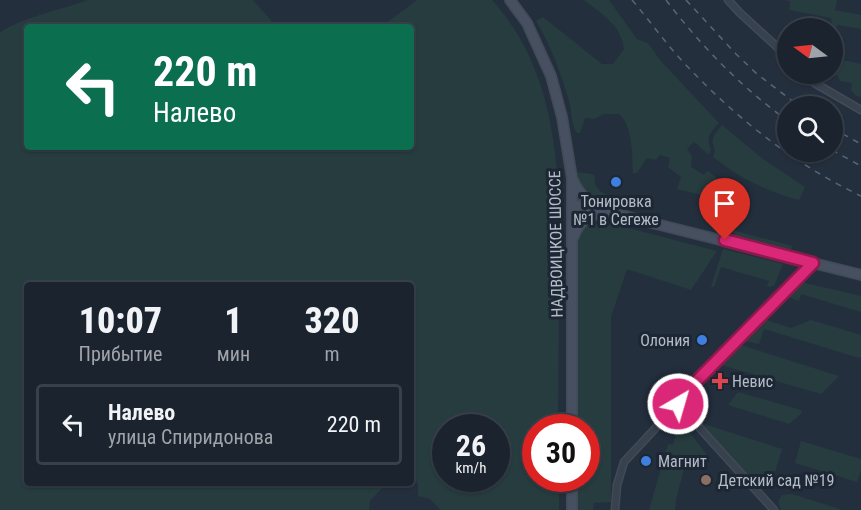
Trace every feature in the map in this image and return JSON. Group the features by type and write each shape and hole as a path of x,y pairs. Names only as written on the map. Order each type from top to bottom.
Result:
{"main road":[{"name":"НАДВОИЦКОЕ ШОССЕ","path":"510,0 527,23 550,76 562,117 572,178 572,414"},
{"path":"572,178 576,189 585,199 612,213"},
{"path":"572,205 861,275"},
{"path":"572,250 581,222 594,215 612,213"},
{"path":"572,492 572,510"}],"street":[{"path":"728,0 777,47"},
{"path":"816,84 861,110"},
{"path":"615,510 617,485 624,462 678,404 679,399 813,263"},
{"path":"678,404 774,510"}],"green space":[{"path":"87,0 253,0 274,24 24,24 24,150 414,150 414,24 385,24 417,0 492,0 514,29 531,61 543,94 556,164 559,200 558,414 522,414 522,492 559,492 559,510 441,510 430,499 418,496 418,485 414,476 414,282 24,282 24,486 383,487 370,501 369,510 0,510 0,32 10,26"},
{"path":"584,0 609,0 637,39 648,43 660,60 719,123 709,138 711,149 709,155 694,142 687,149 692,156 691,167 704,175 708,171 721,181 718,185 726,191 722,200 677,189 681,177 668,167 670,158 660,155 656,160 647,158 637,173 633,173 629,133 624,119 619,114 604,114 594,119 585,118 580,133 577,133 559,70 536,21 543,17 602,64 613,64 624,49 619,33 610,21"},
{"path":"784,0 837,0 835,10 861,15 861,29 843,26 843,18 789,10 790,1"},
{"path":"843,60 861,64 861,97 856,96 851,90 852,83 843,82"},
{"path":"722,125 763,159 805,187 799,200 753,183 713,157 715,150 713,139"},
{"path":"577,172 595,176 598,189 631,209 628,212 608,208 596,202 586,193 575,176"},
{"path":"605,222 717,251 691,290 627,269 611,317 611,502 594,503 593,510 578,510 578,492 600,492 600,414 577,414 575,253 583,226"},
{"path":"732,230 793,246 789,252 740,239"},
{"path":"723,249 783,264 774,286 767,287 769,281 721,267 714,287 711,287"},
{"path":"801,282 861,296 861,312 801,294 799,301 788,297"},
{"path":"764,319 791,328 811,320 861,335 861,357 764,329 759,344 744,341"},
{"path":"741,345 839,376 821,394 721,365"},
{"path":"738,392 801,410 802,413 789,424 728,405"},
{"path":"672,417 681,421 711,460 687,459 675,510 649,510 668,444 673,445 677,430 667,426"},
{"path":"701,423 782,449 771,485 758,489"},
{"path":"801,441 861,459 861,470 857,482 795,463"},
{"path":"792,494 843,510 781,510 778,502 782,495"}],"railway":[{"path":"632,0 685,64 745,121 812,169 861,196"},
{"path":"666,0 722,65 777,112"},
{"path":"686,0 736,54 786,96"},
{"path":"843,134 861,144"},
{"path":"843,156 861,166"}],"place":[{"name":"Тонировка №1 в Сегеже","path":"616,182"},
{"name":"Олония","path":"702,340"},
{"name":"Невис","path":"720,381"},
{"name":"Магнит","path":"646,461"},
{"name":"Детский сад №19","path":"706,480"}],"route":[{"path":"678,404 679,399 813,263 725,240"}]}
